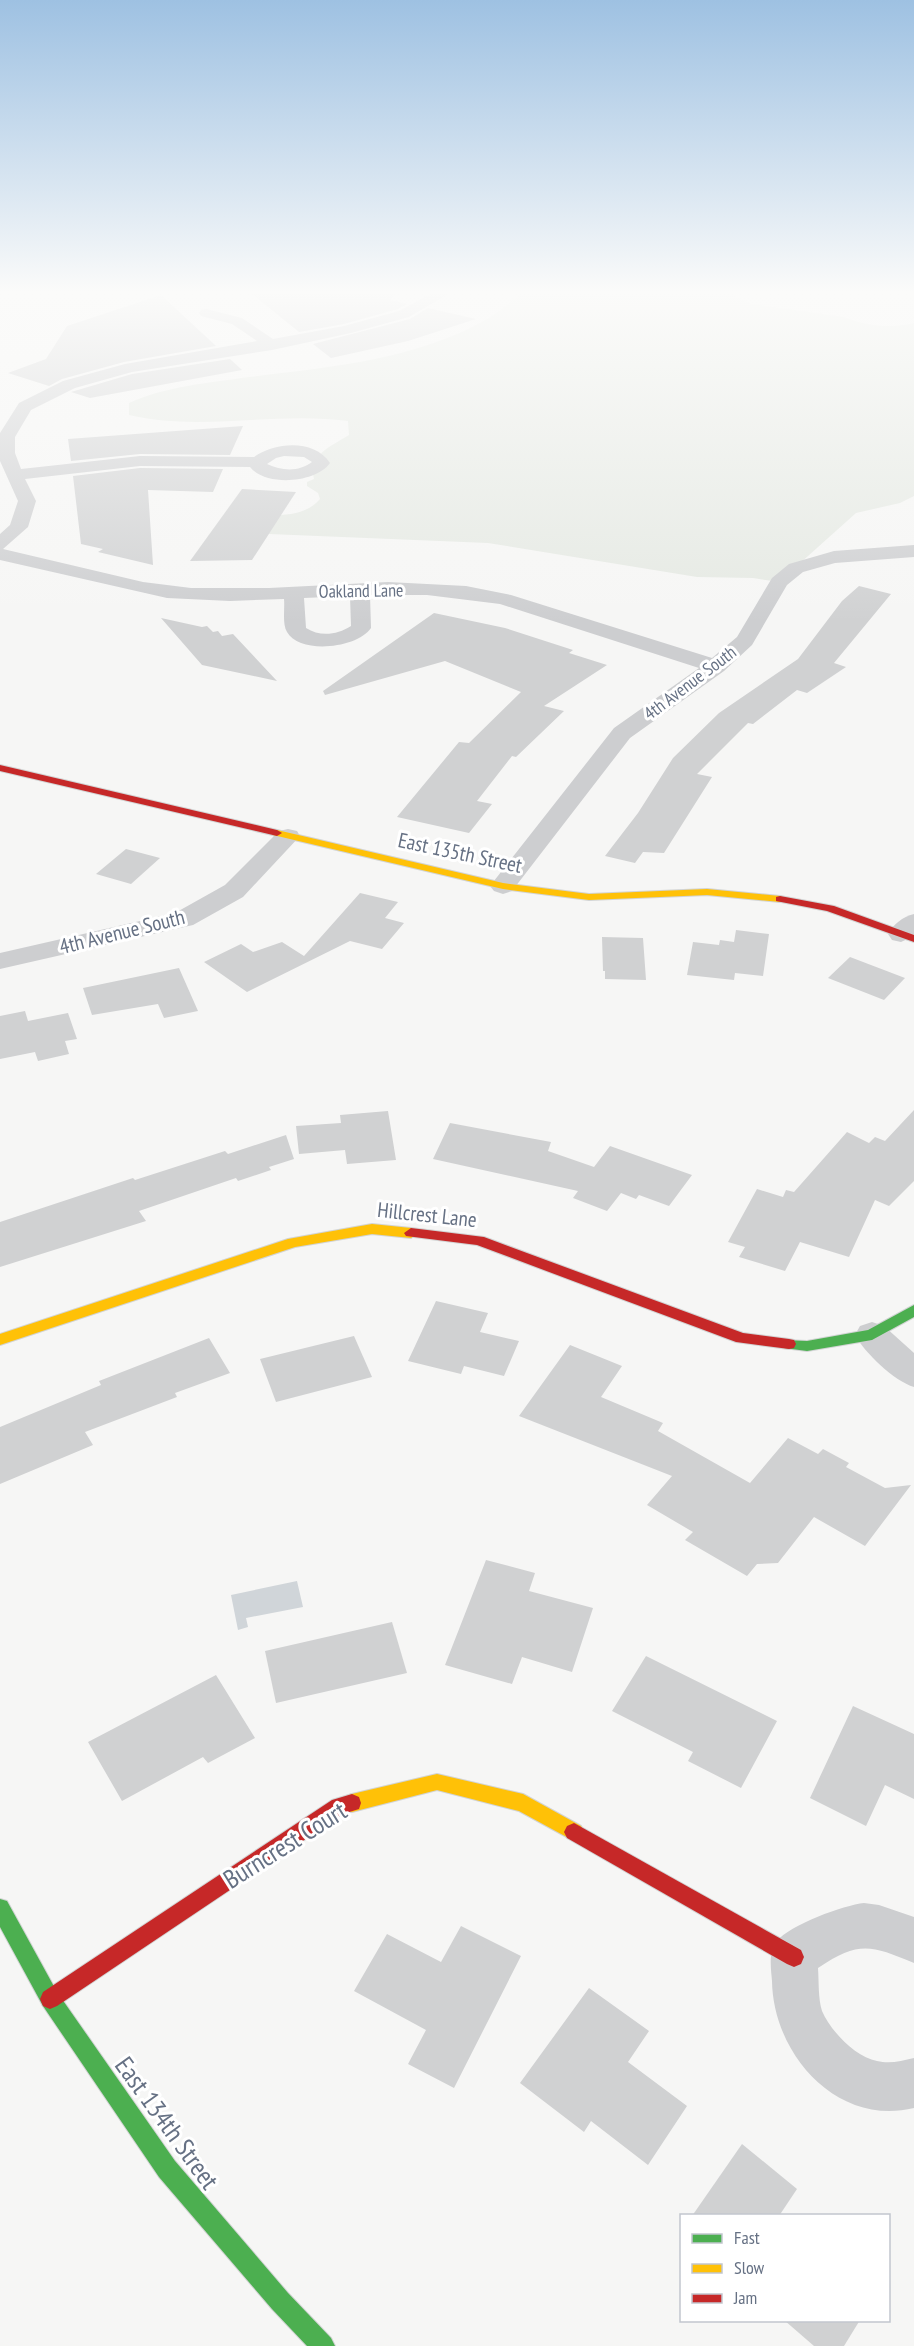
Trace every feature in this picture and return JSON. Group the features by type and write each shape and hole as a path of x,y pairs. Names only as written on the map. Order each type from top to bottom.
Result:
{"street":[{"path":"0,544 19,527 27,501 6,447 7,416 31,402"},
{"path":"15,475 140,461 258,462"},
{"name":"4th Avenue South","path":"503,886 622,733 716,666 746,641 779,582 796,568 834,557 914,551"},
{"name":"Oakland Lane","path":"0,554 164,591 219,594 425,590 477,592 716,666"},
{"path":"294,593 296,630 308,637 333,639 345,638 361,628 360,591"},
{"name":"East 135th Street","path":"0,768 503,886 589,897 707,892 762,896 830,908 910,932"},
{"name":"4th Avenue South","path":"0,961 184,919 234,891 288,836"},
{"name":"Hillcrest Lane","path":"0,1341 293,1242 372,1229 479,1240 741,1338 807,1346 872,1335 914,1310"},
{"path":"872,1335 914,1374"},
{"name":"Burncrest Court","path":"50,1999 339,1806 437,1782 523,1803 794,1957"},
{"name":"East 134th Street","path":"0,1908 50,1999 167,2169 280,2301 324,2346"},
{"path":"914,1940 889,1928 863,1925 838,1929 794,1957 799,2011 809,2038 828,2061 853,2078 881,2086 908,2086 914,2083"}],"shaded area":[{"path":"914,402 914,496 900,503 856,513 779,582 753,578 697,577 488,543 269,534 246,531 254,515 290,514 306,510 320,499 318,493 307,486 307,482 314,479 314,464 318,457 349,435 348,421 293,418 211,422 156,420 129,415 129,403"},
{"path":"297,1581 303,1607 246,1618 248,1627 238,1630 231,1595"}],"building":[{"path":"243,426 230,455 140,454 71,461 68,439"},
{"path":"140,468 223,469 213,492 148,490 153,565 98,552 103,549 81,544 73,476"},
{"path":"242,489 296,492 252,560 190,561"},
{"path":"859,586 891,594 834,663 846,667 807,693 797,690 753,724 748,723 697,774 712,777 664,853 643,852 635,863 605,856 638,813 673,758 719,713 798,659 842,601"},
{"path":"434,613 505,628 573,650 569,653 607,665 544,706 564,711 516,757 512,756 477,801 492,804 469,833 397,817 459,742 469,743 521,692 445,661 325,695 323,691"},
{"path":"161,618 202,627 207,626 213,632 218,631 222,636 233,634 277,681 202,665"},
{"path":"126,849 160,858 131,884 96,874"},
{"path":"360,893 398,902 385,918 404,923 382,949 350,941 247,992 204,962 241,944 253,952 282,942 304,956"},
{"path":"736,930 769,934 763,976 735,973 734,980 687,975 693,942 719,945 720,940 734,942"},
{"path":"602,937 643,938 646,980 605,979"},
{"path":"850,957 905,978 884,1000 828,978"},
{"path":"179,968 198,1011 164,1018 158,1004 92,1015 83,988"},
{"path":"25,1011 28,1021 68,1013 77,1039 65,1041 69,1054 38,1061 35,1052 0,1059 0,1016"},
{"path":"914,1110 914,1181 889,1206 875,1200 849,1257 800,1242 785,1271 739,1257 745,1247 728,1242 757,1189 783,1197 786,1190 794,1192 847,1132 869,1143 875,1137 885,1141"},
{"path":"388,1111 396,1160 347,1164 345,1150 299,1154 296,1126 341,1123 340,1115"},
{"path":"450,1123 551,1142 548,1151 594,1167 610,1146 692,1175 669,1206 639,1195 636,1199 621,1193 607,1211 573,1198 578,1191 433,1159"},
{"path":"286,1135 294,1159 269,1167 271,1170 238,1181 236,1178 139,1211 146,1221 0,1267 0,1222 133,1178 135,1180 225,1151 228,1154"},
{"path":"436,1301 488,1313 480,1332 519,1341 504,1376 464,1366 461,1374 408,1361"},
{"path":"354,1336 372,1377 276,1402 260,1359"},
{"path":"209,1338 230,1373 175,1393 177,1397 85,1432 93,1445 0,1484 0,1427 101,1385 99,1381"},
{"path":"570,1345 622,1366 601,1397 663,1423 658,1431 750,1483 788,1438 818,1454 823,1449 849,1463 846,1467 885,1488 911,1485 865,1546 814,1517 778,1563 757,1564 747,1576 685,1540 693,1532 647,1505 672,1476 519,1416"},
{"path":"486,1560 535,1573 529,1591 593,1608 572,1672 522,1657 512,1684 445,1665"},
{"path":"392,1622 407,1673 276,1703 265,1651"},
{"path":"646,1656 777,1721 741,1788 688,1761 693,1752 612,1711"},
{"path":"216,1675 255,1738 208,1763 203,1757 122,1801 88,1742"},
{"path":"853,1706 914,1734 914,1799 885,1785 866,1826 810,1798"},
{"path":"461,1926 521,1956 454,2088 408,2064 426,2030 354,1991 387,1934 441,1962"},
{"path":"589,1988 649,2031 628,2062 687,2106 648,2165 591,2121 584,2132 520,2083"},
{"path":"742,2144 797,2189 780,2214 693,2214"},
{"path":"786,2322 859,2322 844,2346 814,2346"}],"traffic: fast":[{"path":"789,1344 807,1346 872,1335 914,1310"},
{"path":"0,1908 50,1999 167,2169 280,2301 323,2346"}],"traffic: slow":[{"path":"277,833 503,886 589,897 707,892 780,899"},
{"path":"0,1340 293,1242 372,1229 411,1233"},
{"path":"352,1803 437,1782 523,1803 574,1832"}],"traffic: jam":[{"path":"0,768 277,833"},
{"path":"780,899 830,908 914,939"},
{"path":"411,1233 479,1240 741,1338 789,1344"},
{"path":"50,1999 339,1806 352,1803"},
{"path":"574,1832 794,1957"}]}
